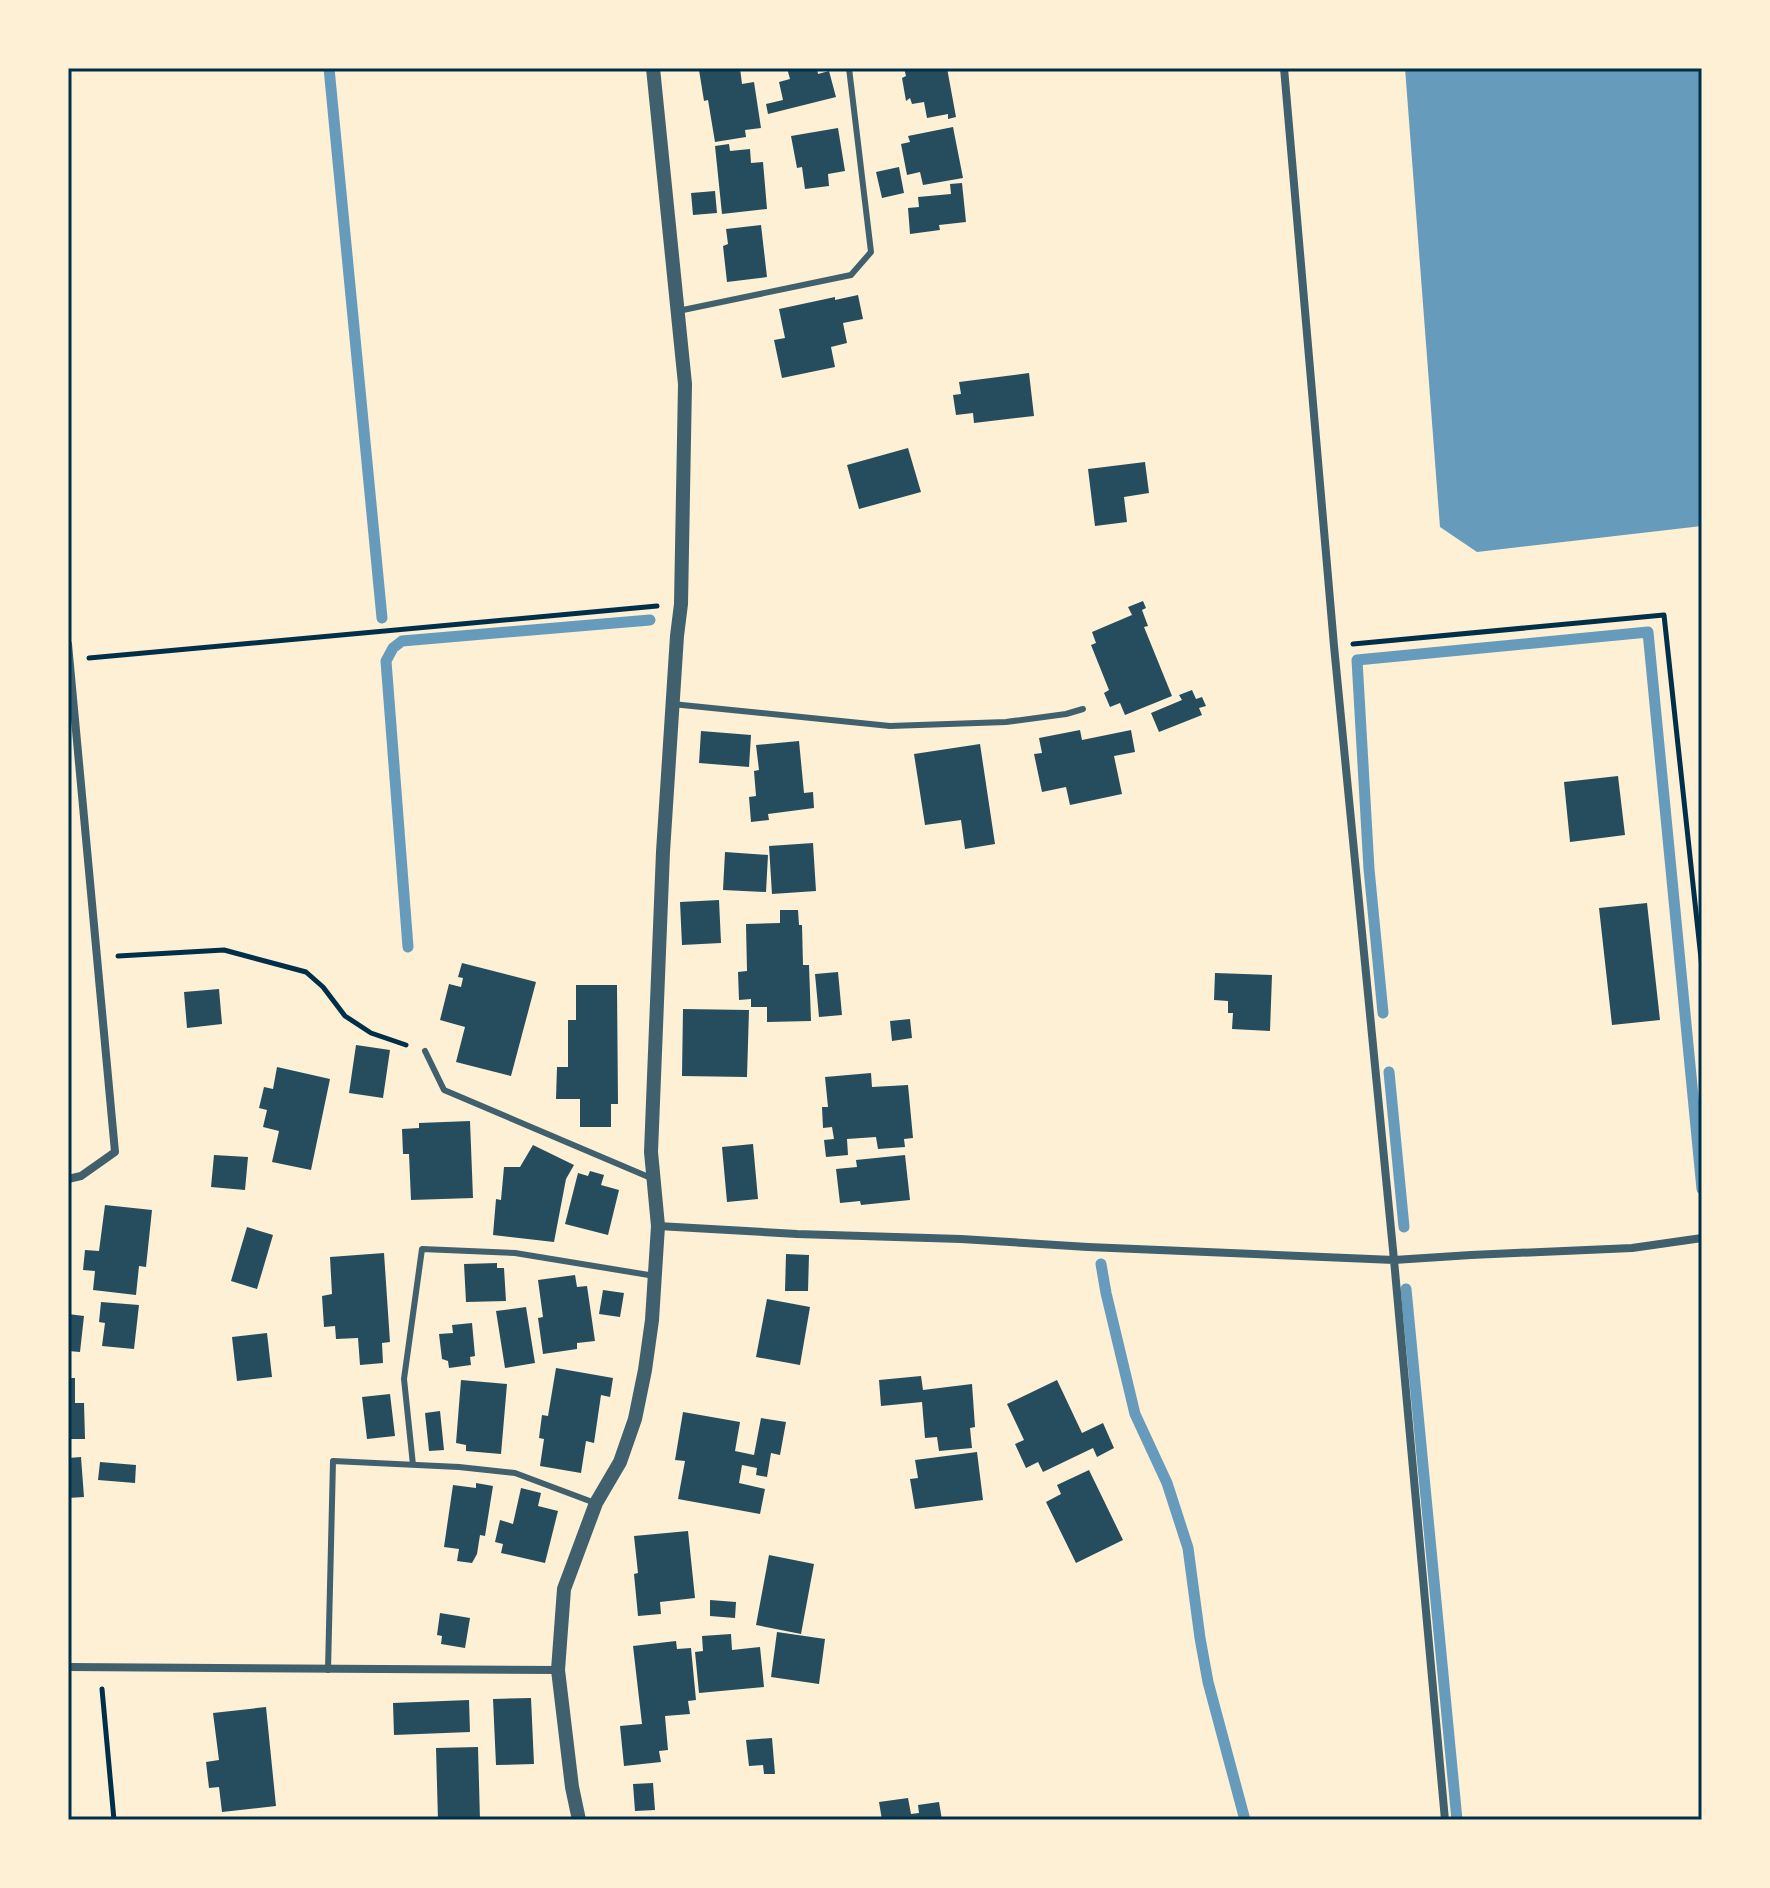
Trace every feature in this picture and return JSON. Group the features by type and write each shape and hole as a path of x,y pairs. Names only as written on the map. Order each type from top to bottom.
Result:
{"street":[{"path":"579,1820 558,1670 564,1589 596,1503 620,1462 635,1419 645,1370 658,1226 651,1152 653,1089 663,852 681,604 685,384 653,68"},
{"path":"1284,68 1334,646 1445,1820"},
{"path":"68,644 115,1152 81,1176 68,1179"},
{"path":"658,1226 1394,1260 1632,1248 1702,1238"},
{"path":"68,1667 558,1670"}],"lane":[{"path":"678,311 851,275 871,252 849,68"},
{"path":"672,704 890,726 1006,722 1083,709"},
{"path":"425,1051 444,1090 654,1180"},
{"path":"413,1465 404,1379 422,1249 515,1253 655,1276"},
{"path":"328,1670 333,1461 515,1473 596,1503"}],"path":[{"path":"69,660 681,604"},
{"path":"1334,646 1664,615 1702,968"},
{"path":"97,957 224,950 306,972 323,987 345,1016 371,1033 425,1051"},
{"path":"100,1668 114,1820"}],"water":[{"path":"1405,68 1702,68 1702,526 1477,552 1440,527"}],"building":[{"path":"740,68 742,84 754,82 761,128 745,130 746,137 715,142 699,70"},
{"path":"787,68 817,68 818,74 829,71 836,97 768,114 766,104 783,100 779,82 790,79"},
{"path":"904,68 947,68 956,117 948,119 948,114 927,118 924,102 912,104 910,98 906,101 902,78 906,76"},
{"path":"953,127 963,178 923,185 920,172 907,175 901,144 910,142 908,136"},
{"path":"838,128 845,171 828,174 829,186 805,189 802,167 797,168 791,136"},
{"path":"729,144 730,151 750,149 751,163 763,162 767,209 722,214 715,146"},
{"path":"899,167 904,193 882,198 876,172"},
{"path":"962,183 966,222 939,225 940,230 910,234 908,208 919,207 918,197 951,194 950,184"},
{"path":"715,191 717,213 693,215 691,193"},
{"path":"761,225 767,277 727,282 723,246 728,244 726,229"},
{"path":"858,295 863,319 843,323 847,343 831,347 835,367 782,378 774,340 785,338 779,309"},
{"path":"1029,373 1034,416 974,423 973,413 956,415 953,395 961,394 959,382"},
{"path":"908,448 921,492 859,509 847,465"},
{"path":"1145,462 1149,493 1124,497 1127,522 1095,526 1088,469"},
{"path":"1143,601 1146,608 1142,610 1148,626 1144,627 1172,696 1125,715 1120,703 1110,707 1104,693 1109,690 1091,645 1096,643 1092,632 1132,615 1128,607"},
{"path":"1192,690 1196,699 1202,697 1206,706 1199,708 1202,715 1159,732 1151,713 1182,700 1179,695"},
{"path":"1080,730 1082,740 1131,730 1135,752 1114,756 1122,794 1070,805 1066,787 1042,792 1034,754 1042,753 1039,738"},
{"path":"701,731 751,735 749,767 699,763"},
{"path":"799,741 804,793 813,792 814,808 768,814 769,820 751,822 749,797 756,796 754,771 759,770 756,745"},
{"path":"980,744 995,844 965,849 961,820 925,825 914,754"},
{"path":"1618,776 1625,835 1570,842 1564,782"},
{"path":"813,843 816,891 772,894 769,846"},
{"path":"725,852 768,855 766,892 723,890"},
{"path":"719,900 721,943 682,945 680,902"},
{"path":"1647,903 1660,1020 1612,1025 1599,908"},
{"path":"780,910 798,910 799,925 802,925 803,965 809,965 811,1021 767,1022 767,1007 751,1007 751,999 739,1000 738,972 747,971 746,924 780,923"},
{"path":"462,963 536,982 511,1076 456,1062 465,1027 440,1020 449,984 461,987 463,978 458,977"},
{"path":"838,972 842,1015 819,1017 815,974"},
{"path":"1215,973 1272,975 1270,1031 1232,1029 1233,1013 1228,1013 1228,1001 1214,1000"},
{"path":"576,985 617,985 618,1104 611,1104 611,1127 580,1127 580,1099 556,1099 557,1067 568,1067 568,1020 576,1020"},
{"path":"219,989 222,1024 187,1028 184,992"},
{"path":"683,1009 749,1010 747,1077 682,1076"},
{"path":"910,1019 912,1038 892,1041 890,1021"},
{"path":"356,1045 390,1050 383,1098 349,1093"},
{"path":"277,1067 330,1079 311,1170 272,1162 279,1131 263,1127 267,1110 259,1108 264,1087 273,1089"},
{"path":"871,1073 872,1087 908,1085 913,1138 904,1139 905,1147 878,1149 876,1137 847,1139 848,1155 826,1157 824,1140 834,1139 832,1127 823,1128 822,1107 828,1107 825,1077"},
{"path":"470,1121 473,1198 411,1200 409,1154 403,1154 402,1129 419,1128 419,1123"},
{"path":"753,1144 758,1199 727,1202 722,1147"},
{"path":"533,1145 574,1165 566,1179 554,1242 493,1235 496,1199 501,1200 504,1167 520,1167"},
{"path":"214,1155 248,1157 245,1190 211,1187"},
{"path":"905,1155 910,1200 861,1205 860,1201 840,1203 836,1169 857,1167 856,1160"},
{"path":"590,1171 604,1175 601,1185 619,1190 608,1235 565,1224 578,1173 588,1176"},
{"path":"105,1205 152,1210 146,1267 139,1266 136,1295 93,1290 95,1271 83,1270 85,1250 99,1251"},
{"path":"247,1227 273,1235 257,1289 231,1281"},
{"path":"384,1253 390,1342 382,1343 383,1363 360,1365 358,1338 336,1339 335,1326 324,1327 322,1296 332,1294 330,1257"},
{"path":"786,1254 809,1255 808,1291 785,1291"},
{"path":"497,1263 497,1268 504,1268 506,1301 466,1302 464,1264"},
{"path":"575,1275 577,1287 587,1286 595,1341 577,1343 577,1349 543,1354 538,1318 543,1317 538,1280"},
{"path":"603,1290 624,1293 620,1317 599,1314"},
{"path":"767,1299 810,1307 800,1365 756,1357"},
{"path":"101,1302 139,1305 134,1349 102,1346 105,1323 99,1322"},
{"path":"526,1307 535,1363 505,1368 496,1311"},
{"path":"68,1314 84,1316 80,1352 68,1351"},
{"path":"472,1323 475,1356 470,1357 471,1365 449,1368 448,1361 442,1359 439,1334 453,1333 452,1325"},
{"path":"267,1333 272,1377 237,1381 232,1337"},
{"path":"556,1368 613,1378 610,1397 601,1395 594,1443 586,1441 581,1473 540,1466 544,1439 539,1438 542,1415 548,1416"},
{"path":"921,1376 923,1390 972,1384 975,1427 970,1428 972,1448 939,1451 937,1437 925,1438 922,1402 881,1406 879,1380"},
{"path":"68,1378 75,1378 75,1403 84,1403 85,1439 68,1439"},
{"path":"461,1380 507,1384 501,1454 466,1451 466,1445 456,1443"},
{"path":"1057,1380 1082,1433 1103,1423 1114,1448 1097,1457 1093,1448 1043,1472 1038,1462 1026,1468 1015,1444 1024,1440 1007,1404"},
{"path":"390,1394 395,1436 367,1439 362,1397"},
{"path":"440,1411 444,1450 429,1451 425,1413"},
{"path":"683,1412 740,1422 735,1451 754,1455 761,1418 786,1422 780,1455 771,1453 767,1477 756,1475 757,1468 742,1465 739,1483 765,1489 760,1514 678,1499 685,1461 675,1460"},
{"path":"977,1452 983,1500 915,1509 910,1479 918,1478 915,1460"},
{"path":"81,1457 84,1497 68,1498 68,1458"},
{"path":"100,1462 136,1465 135,1483 98,1480"},
{"path":"1089,1470 1123,1540 1076,1563 1046,1502 1061,1494 1057,1485"},
{"path":"476,1483 493,1486 485,1536 480,1535 472,1563 457,1561 459,1549 444,1547 453,1485 476,1488"},
{"path":"521,1488 541,1493 538,1506 558,1511 545,1563 501,1553 503,1544 495,1542 500,1520 513,1524"},
{"path":"688,1531 695,1598 660,1602 661,1614 638,1616 634,1536"},
{"path":"769,1555 814,1564 801,1634 756,1625"},
{"path":"710,1600 736,1602 735,1618 710,1616"},
{"path":"440,1613 470,1618 465,1648 441,1644 442,1636 437,1635"},
{"path":"777,1632 825,1639 819,1684 771,1677"},
{"path":"731,1634 732,1650 760,1647 764,1687 699,1693 695,1652 703,1651 702,1636"},
{"path":"676,1641 677,1649 691,1648 696,1700 688,1701 690,1714 665,1716 668,1750 659,1751 661,1762 624,1766 620,1726 642,1724 633,1646"},
{"path":"531,1698 534,1764 496,1765 493,1699"},
{"path":"469,1700 470,1732 394,1735 393,1703"},
{"path":"266,1707 276,1806 222,1812 219,1787 209,1788 206,1762 219,1760 213,1713"},
{"path":"772,1738 775,1774 764,1774 763,1765 749,1766 746,1740"},
{"path":"478,1747 480,1820 438,1820 436,1748"},
{"path":"653,1783 655,1810 635,1811 633,1784"},
{"path":"908,1798 911,1814 919,1813 918,1805 939,1802 942,1820 882,1820 879,1802"}],"waterway":[{"path":"329,68 382,618"},
{"path":"408,947 386,661 393,648 402,641 650,620"},
{"path":"1383,1013 1369,869 1357,660 1648,632 1702,1189"},
{"path":"1389,1072 1404,1227"},
{"path":"1101,1264 1135,1414 1167,1483 1188,1548 1208,1682 1245,1820"},
{"path":"1406,1289 1457,1820"}]}
